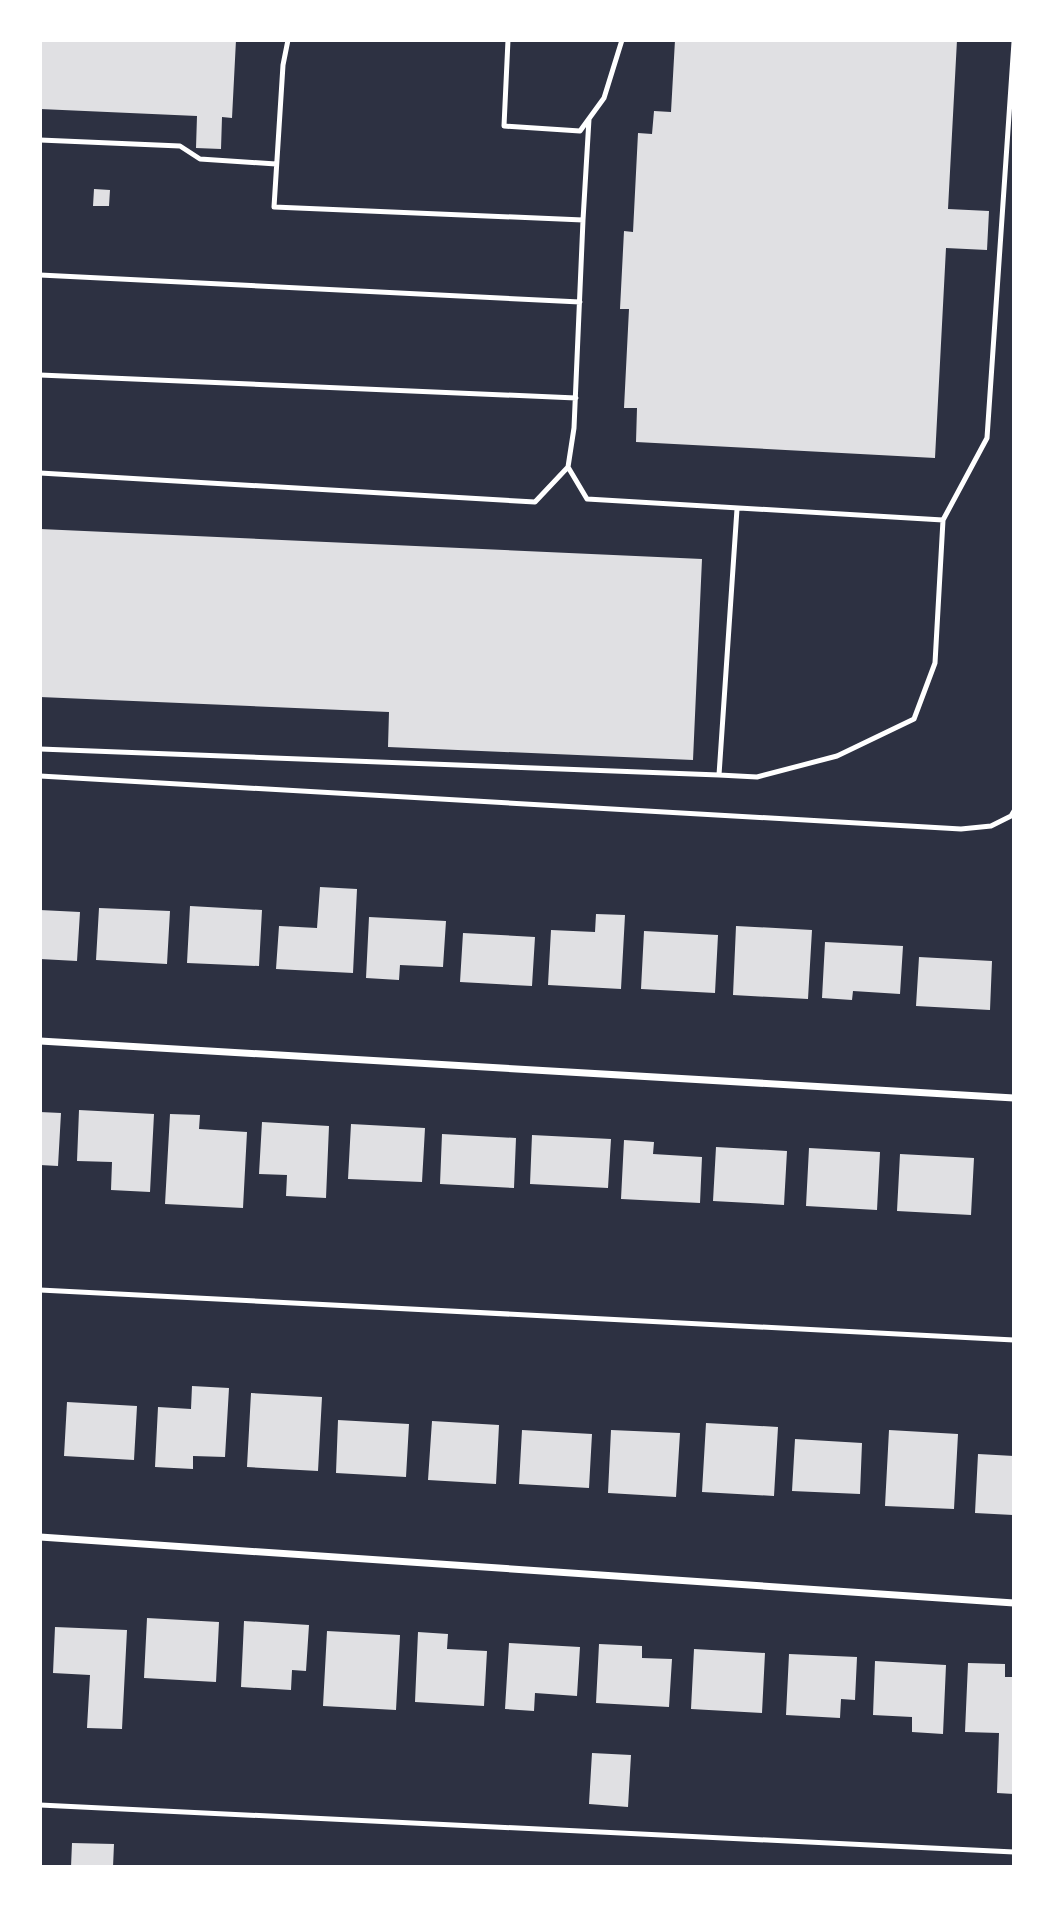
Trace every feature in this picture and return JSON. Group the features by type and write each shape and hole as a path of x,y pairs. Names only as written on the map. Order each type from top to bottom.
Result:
{"street":[{"path":"40,1041 1014,1098"},
{"path":"40,1538 1014,1603"}],"lane":[{"path":"288,40 283,65 274,207 583,220"},
{"path":"508,40 505,126 580,131 604,98 622,40"},
{"path":"40,749 757,777 837,756 914,719 935,663 943,520 987,438 1014,42"},
{"path":"40,473 535,502 568,467 576,398 589,119"},
{"path":"40,140 180,146 200,159 276,164"},
{"path":"40,275 580,302"},
{"path":"40,375 576,398"},
{"path":"568,467 587,499 943,520"},
{"path":"719,775 737,509"},
{"path":"40,776 961,829 991,826 1011,816 1014,811"},
{"path":"40,1290 1014,1340"},
{"path":"40,1805 1014,1852"}],"building":[{"path":"40,40 236,40 232,118 222,117 221,149 196,148 197,116 40,109"},
{"path":"675,40 957,40 948,209 989,211 987,250 946,248 935,458 636,442 637,408 624,408 629,309 620,309 624,231 633,232 638,133 652,134 654,111 671,112"},
{"path":"94,189 110,190 109,206 93,206"},
{"path":"40,529 702,559 693,760 388,747 389,712 40,697"},
{"path":"320,887 357,889 353,973 276,969 279,926 317,928"},
{"path":"190,906 262,910 259,966 187,963"},
{"path":"99,908 170,911 167,964 96,960"},
{"path":"40,910 80,912 77,961 40,959"},
{"path":"596,914 625,915 621,989 548,985 551,930 595,932"},
{"path":"369,917 446,921 443,967 400,965 399,980 366,978"},
{"path":"736,926 812,930 808,999 733,995"},
{"path":"644,931 718,935 715,993 641,989"},
{"path":"463,933 535,937 532,986 460,982"},
{"path":"825,942 903,946 900,994 853,991 852,1000 822,998"},
{"path":"919,957 992,961 990,1010 916,1006"},
{"path":"79,1110 154,1114 150,1192 111,1190 112,1162 77,1161"},
{"path":"40,1112 61,1113 58,1166 40,1165"},
{"path":"170,1114 200,1115 199,1129 247,1132 243,1208 165,1204"},
{"path":"262,1122 329,1126 326,1198 286,1196 287,1175 259,1174"},
{"path":"351,1124 425,1128 422,1182 348,1179"},
{"path":"442,1134 516,1138 514,1188 440,1184"},
{"path":"532,1135 611,1139 608,1188 530,1184"},
{"path":"624,1140 654,1142 653,1154 702,1157 700,1203 621,1199"},
{"path":"716,1147 787,1151 784,1205 713,1201"},
{"path":"809,1148 880,1152 877,1210 806,1206"},
{"path":"900,1154 974,1158 971,1215 897,1211"},
{"path":"192,1386 229,1388 225,1457 193,1456 193,1469 155,1467 158,1407 191,1409"},
{"path":"251,1393 322,1397 318,1471 247,1467"},
{"path":"67,1402 137,1406 134,1460 64,1456"},
{"path":"338,1420 409,1424 406,1477 336,1473"},
{"path":"432,1421 499,1425 496,1484 428,1480"},
{"path":"706,1423 778,1427 774,1496 702,1492"},
{"path":"522,1430 592,1434 589,1488 519,1484"},
{"path":"611,1430 680,1433 676,1497 608,1493"},
{"path":"889,1430 958,1434 954,1509 885,1506"},
{"path":"795,1439 862,1443 860,1494 792,1491"},
{"path":"978,1454 1014,1456 1013,1515 975,1513"},
{"path":"147,1618 219,1622 216,1682 144,1678"},
{"path":"244,1621 309,1625 306,1671 292,1670 291,1690 241,1687"},
{"path":"55,1627 127,1630 122,1729 87,1728 90,1675 53,1673"},
{"path":"327,1631 400,1635 396,1710 323,1706"},
{"path":"418,1632 448,1634 447,1649 487,1651 484,1706 415,1702"},
{"path":"509,1643 580,1647 577,1696 535,1693 534,1711 505,1709"},
{"path":"599,1644 642,1646 642,1658 672,1659 669,1707 596,1703"},
{"path":"694,1649 765,1653 762,1713 691,1709"},
{"path":"789,1654 857,1657 855,1700 841,1699 840,1718 786,1715"},
{"path":"875,1661 946,1665 943,1734 912,1732 912,1717 873,1715"},
{"path":"968,1663 1005,1664 1005,1677 1014,1677 1014,1794 997,1793 999,1733 965,1732"},
{"path":"592,1753 631,1755 628,1807 589,1804"},
{"path":"72,1843 114,1844 113,1867 71,1867"}]}
